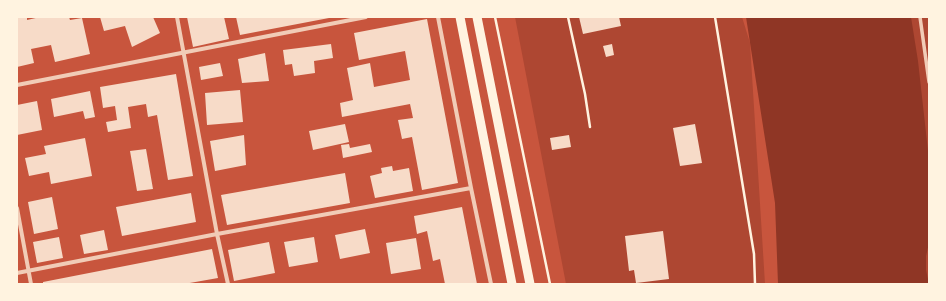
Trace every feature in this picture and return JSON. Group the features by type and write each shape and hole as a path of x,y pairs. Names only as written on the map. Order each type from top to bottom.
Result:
{"main road":[{"path":"460,17 512,284"},
{"path":"476,17 530,284"}],"street":[{"path":"178,17 217,234 228,284"},
{"path":"17,85 366,17"},
{"path":"438,17 491,284"},
{"path":"920,17 929,82"},
{"path":"17,273 217,234 471,188"},
{"path":"17,208 32,284"}],"path":[{"path":"495,17 550,284"},
{"path":"568,17 585,94 590,127"},
{"path":"714,17 754,254 755,284"}],"shaded area":[{"path":"515,17 742,17 750,43 765,284 566,284"},
{"path":"746,17 911,17 918,61 929,160 929,243 926,256 926,270 929,284 778,284 775,203"},
{"path":"893,17 929,17 929,284 913,284"}],"building":[{"path":"17,17 27,17 27,20 40,17 69,17 70,20 82,18 90,54 55,62 51,45 31,49 34,63 17,67"},
{"path":"100,17 153,17 160,33 132,47 125,26 104,31"},
{"path":"187,17 224,17 229,39 193,47"},
{"path":"236,17 329,17 329,18 240,35"},
{"path":"579,17 619,17 621,26 583,34"},
{"path":"427,19 458,183 422,190 412,137 402,139 398,120 413,118 410,104 342,117 340,103 353,100 347,68 370,63 374,87 410,80 405,51 359,60 354,33"},
{"path":"331,44 333,58 314,61 315,73 294,76 292,64 285,65 283,50"},
{"path":"612,44 614,55 606,57 603,46"},
{"path":"265,53 269,81 242,83 238,59"},
{"path":"220,63 223,76 201,80 199,67"},
{"path":"176,74 193,176 168,180 157,115 148,117 146,104 128,107 131,128 108,132 106,122 117,120 115,106 103,108 100,87"},
{"path":"240,90 243,122 207,125 205,93"},
{"path":"90,91 95,117 85,119 83,111 54,117 51,99"},
{"path":"37,101 42,130 17,135 17,105"},
{"path":"345,124 349,142 313,150 309,131"},
{"path":"695,124 702,163 680,166 673,128"},
{"path":"244,135 246,165 215,171 210,141"},
{"path":"569,135 571,147 552,150 550,138"},
{"path":"85,138 92,176 51,184 49,172 29,176 25,158 46,154 44,146"},
{"path":"349,144 350,148 370,144 372,152 343,158 341,145"},
{"path":"146,149 153,189 137,191 130,151"},
{"path":"392,166 393,171 409,168 413,191 375,198 370,176 382,173 381,168"},
{"path":"345,173 350,203 227,225 221,195"},
{"path":"191,193 196,222 122,236 116,207"},
{"path":"52,197 58,229 34,234 28,202"},
{"path":"462,207 477,284 445,284 440,259 433,261 427,231 417,234 414,216"},
{"path":"365,229 370,253 340,259 335,235"},
{"path":"104,230 108,250 84,254 80,235"},
{"path":"663,231 669,279 636,283 634,270 629,271 625,236"},
{"path":"59,237 63,258 37,263 33,242"},
{"path":"314,237 318,262 289,267 284,242"},
{"path":"416,238 421,269 391,274 386,243"},
{"path":"269,242 275,273 234,281 228,250"},
{"path":"212,249 218,278 184,284 43,284 43,282"}]}
